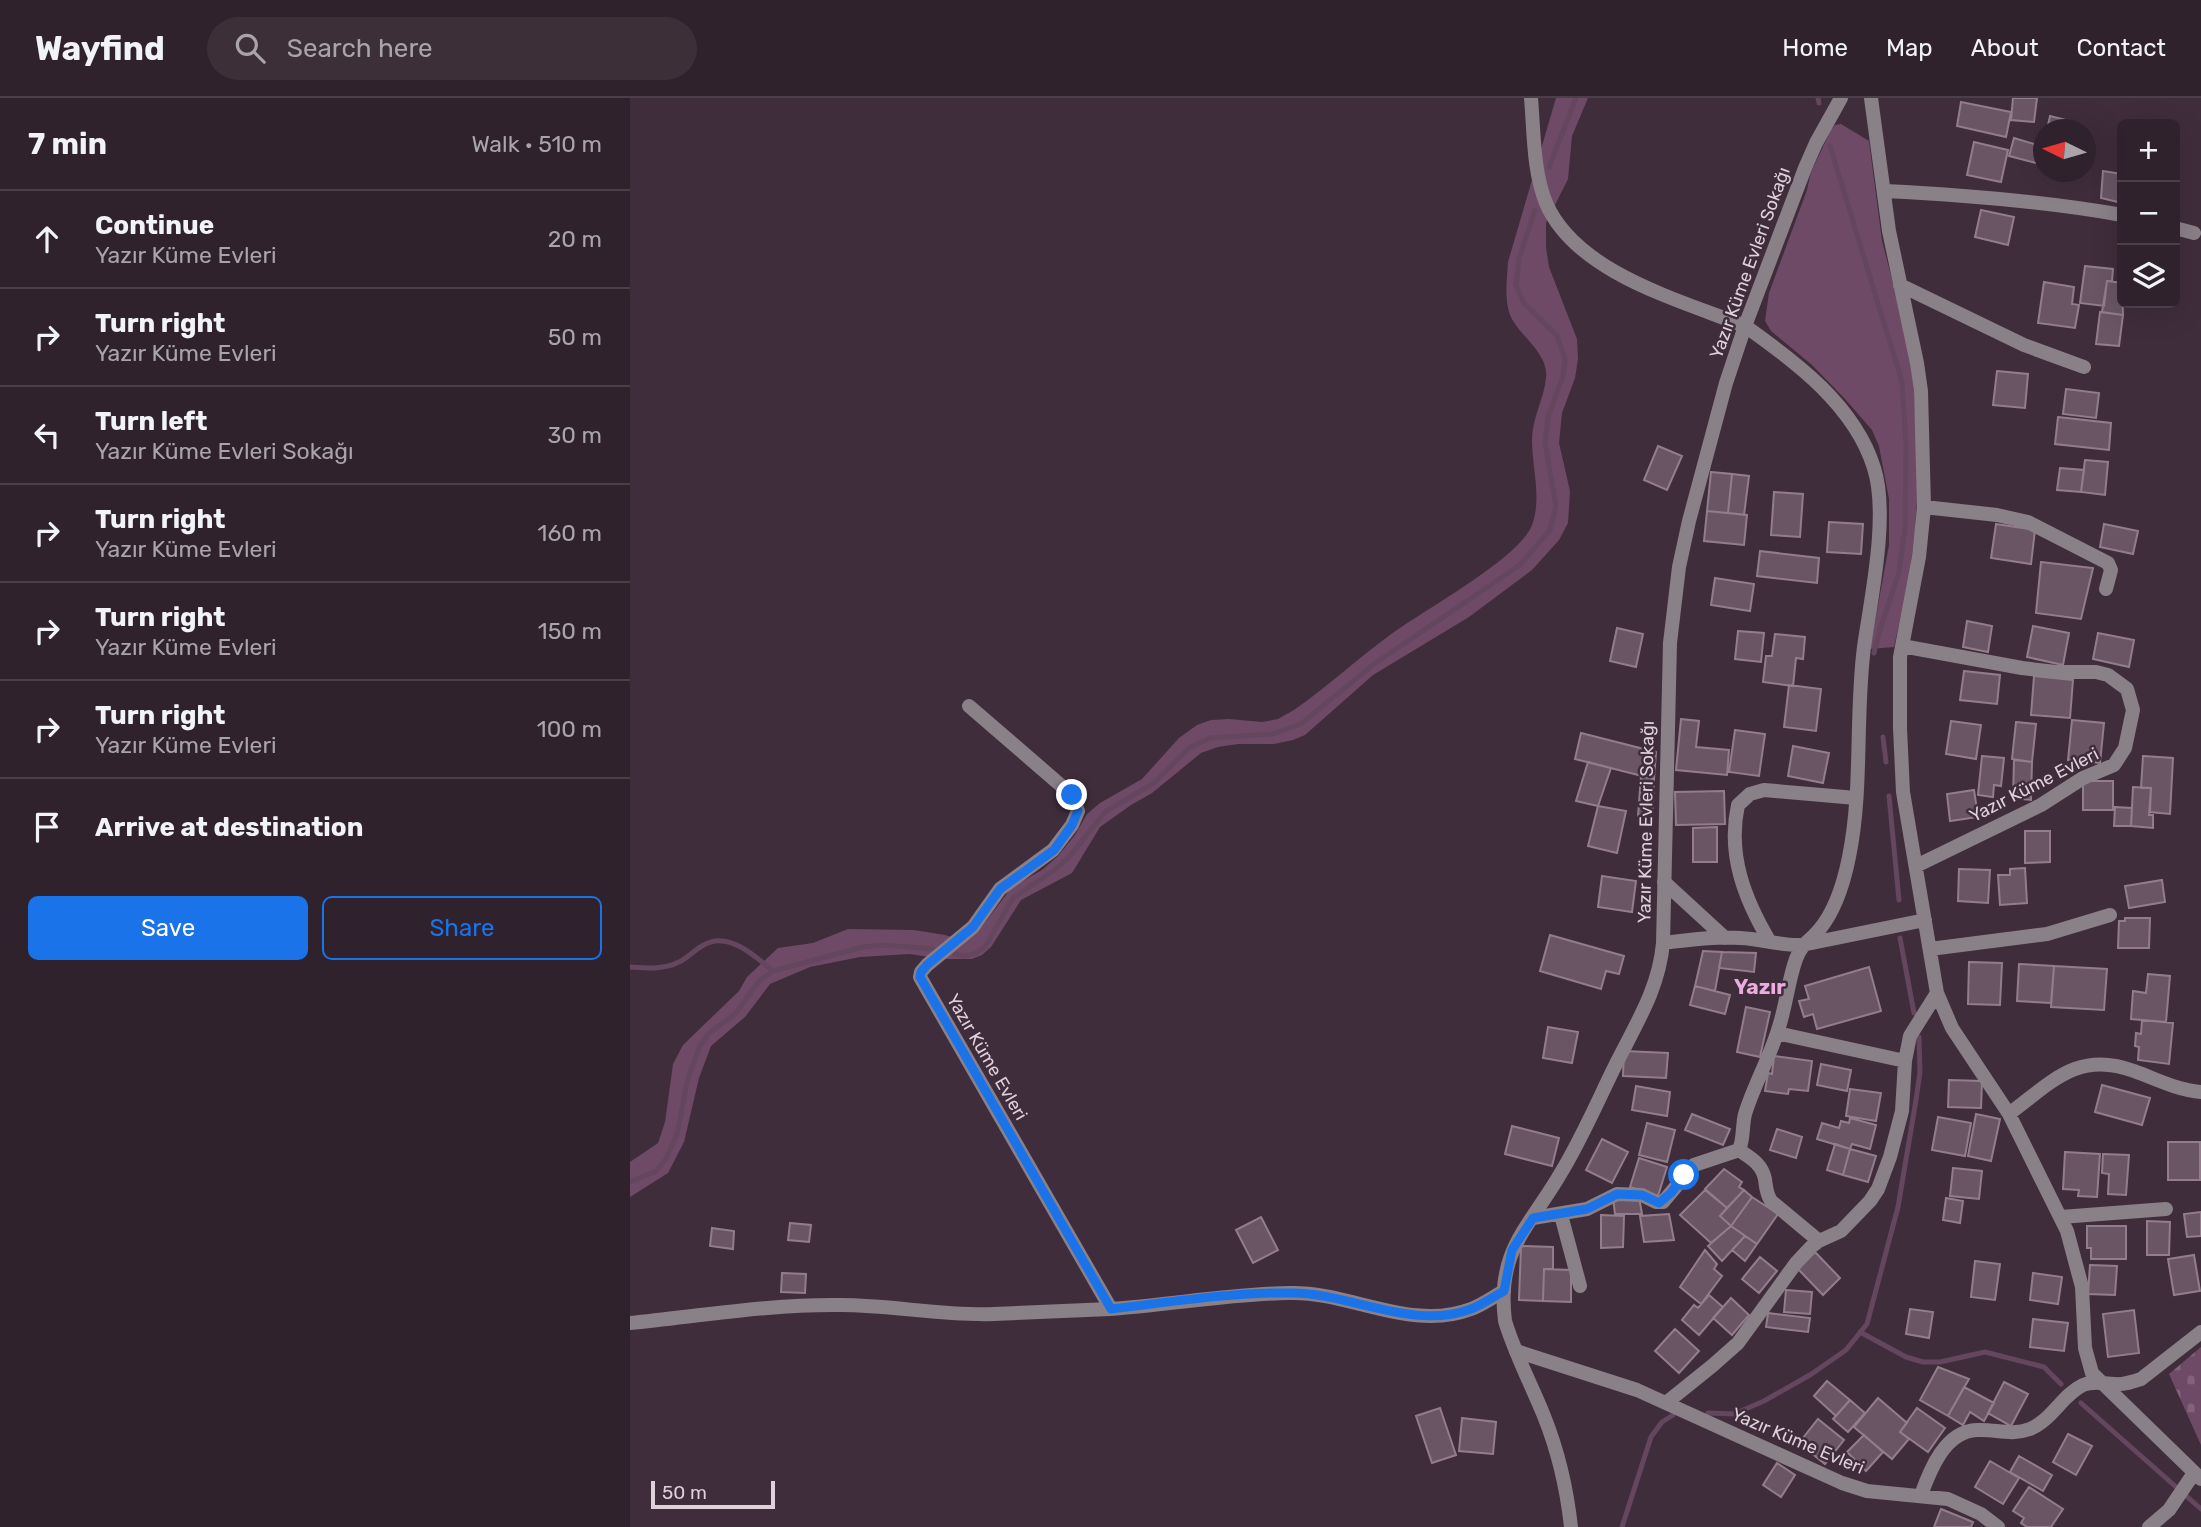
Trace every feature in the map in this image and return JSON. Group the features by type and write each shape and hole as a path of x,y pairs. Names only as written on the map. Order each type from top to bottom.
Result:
{"street":[{"path":"1531,98 1540,180 1555,222 1583,251 1611,271 1745,326 1794,362 1843,413 1867,451 1875,470 1879,518 1875,574 1859,696 1856,798 1849,858 1832,909 1818,931 1801,946 1777,1033 1745,1116 1739,1150"},
{"name":"Yazır Küme Evleri Sokağı","path":"1571,1527 1564,1482 1554,1446 1505,1321 1504,1291 1512,1250 1563,1170 1643,1013 1658,976 1663,943 1670,643 1673,607 1689,521 1726,383 1745,326 1805,168 1841,98"},
{"path":"1871,98 1889,231 1921,391 1924,507 1919,557 1902,646 1899,680 1903,792 1937,993 1952,1028 2009,1114 2067,1231 2082,1287 2087,1363 2092,1373 2197,1476 2169,1510 2149,1527"},
{"path":"1885,191 1971,195 2117,214"},
{"path":"2180,229 2194,233"},
{"path":"1900,285 2024,345 2084,367"},
{"path":"1924,507 2013,518 2039,527 2108,563 2111,570 2106,589"},
{"name":"Yazır Küme Evleri","path":"1902,646 2022,668 2108,675 2127,690 2133,710 2125,748 2114,765 2083,778 2041,805 1916,866"},
{"name":"Yazır Küme Evleri","path":"968,706 1072,795 1078,811 1072,825 1054,850 1000,889 973,927 927,965 920,977 1111,1309"},
{"path":"1770,942 1757,921 1739,875 1734,841 1738,805 1750,794 1764,790 1856,798"},
{"path":"1664,882 1725,938"},
{"path":"1930,949 2037,936 2110,915"},
{"path":"1663,943 1725,938 1801,946 1925,920"},
{"path":"1666,1403 1738,1343 1796,1263 1819,1241 1841,1231 1878,1189 1902,1111 1905,1061 1910,1035 1937,993"},
{"path":"1777,1033 1905,1061"},
{"path":"2009,1114 2055,1080 2073,1069 2090,1064 2112,1064 2175,1087 2201,1092"},
{"path":"1533,1218 1587,1209 1617,1194 1642,1195 1662,1202 1695,1166 1739,1150"},
{"path":"1739,1150 1762,1169 1766,1194 1771,1200 1819,1241"},
{"path":"2061,1217 2166,1209"},
{"path":"1561,1215 1580,1286"},
{"path":"630,1323 812,1305 962,1314 1111,1309 1201,1298 1292,1293 1326,1295 1373,1308 1417,1315 1449,1315 1472,1309 1504,1291"},
{"path":"1922,1496 1938,1458 1947,1444 1955,1438 1967,1431 1978,1429 2008,1434 2032,1428 2054,1412 2079,1387 2087,1383 2116,1385 2141,1379 2201,1332"},
{"name":"Yazır Küme Evleri","path":"1516,1351 1637,1390 1842,1483 1867,1491 1948,1499 1981,1514 1998,1527"}],"green space":[{"path":"1556,98 1588,98 1572,136 1568,179 1546,223 1549,267 1577,339 1578,359 1575,378 1562,413 1559,443 1570,491 1568,523 1559,540 1532,570 1469,617 1373,675 1305,735 1274,744 1238,744 1201,753 1152,793 1100,827 1072,873 1021,900 991,947 982,955 972,959 942,959 910,954 860,957 810,967 770,984 745,1017 711,1046 699,1078 684,1142 668,1173 630,1197 630,1162 658,1143 665,1122 673,1064 683,1045 739,991 747,977 778,948 813,943 848,929 914,930 964,941 983,925 1012,887 1042,870 1058,856 1087,814 1100,803 1142,779 1179,738 1197,725 1211,720 1229,719 1262,722 1278,719 1294,710 1390,635 1490,568 1524,538 1535,515 1533,432 1545,386 1546,369 1538,353 1510,315 1506,295 1508,262"},
{"path":"1841,124 1869,141 1882,241 1908,340 1914,392 1918,487 1910,574 1894,647 1870,649 1889,545 1889,499 1879,446 1872,430 1845,399 1812,365 1771,331 1765,321 1769,293 1807,190 1811,172 1831,130 1835,125"},
{"path":"2201,1347 2201,1445 2169,1374"}],"building":[{"path":"2013,98 2037,98 2033,122 2011,120"},
{"path":"1961,102 2011,112 2006,137 1957,126"},
{"path":"2014,138 2033,144 2033,162 2009,156"},
{"path":"1974,142 2008,150 2001,182 1967,175"},
{"path":"2103,171 2117,173 2117,202 2101,198"},
{"path":"1981,210 2014,217 2008,245 1975,237"},
{"path":"2085,266 2113,269 2112,281 2107,281 2104,306 2080,303"},
{"path":"2107,281 2117,282 2117,308 2123,308 2123,315 2102,312"},
{"path":"2044,282 2074,287 2072,304 2079,305 2075,328 2038,323"},
{"path":"2100,312 2123,315 2119,346 2096,344"},
{"path":"1997,371 2028,374 2025,408 1993,405"},
{"path":"2066,389 2099,393 2096,418 2063,414"},
{"path":"2058,417 2111,423 2109,450 2055,444"},
{"path":"1658,446 1682,456 1667,490 1644,480"},
{"path":"2085,460 2108,462 2105,495 2081,492"},
{"path":"2060,468 2084,470 2081,492 2057,490"},
{"path":"1711,472 1732,474 1728,513 1707,511"},
{"path":"1732,474 1749,476 1744,515 1728,513"},
{"path":"1774,492 1803,494 1800,537 1771,535"},
{"path":"1707,511 1747,515 1744,545 1704,541"},
{"path":"1829,522 1863,524 1861,554 1827,552"},
{"path":"1996,524 2035,530 2031,564 1991,558"},
{"path":"2104,524 2138,531 2133,554 2100,547"},
{"path":"1760,551 1819,558 1817,583 1757,576"},
{"path":"2041,562 2093,568 2081,619 2036,613"},
{"path":"1715,578 1754,584 1750,611 1711,605"},
{"path":"1967,621 1992,626 1988,652 1963,647"},
{"path":"2033,626 2069,633 2063,665 2027,657"},
{"path":"1617,628 1643,634 1636,667 1610,661"},
{"path":"1738,631 1764,633 1761,662 1735,659"},
{"path":"2098,633 2134,640 2129,667 2093,659"},
{"path":"1775,634 1805,637 1803,659 1796,658 1793,686 1763,682 1766,656 1772,656"},
{"path":"1964,671 2000,675 1997,704 1960,700"},
{"path":"2034,676 2073,680 2070,718 2031,715"},
{"path":"1789,685 1821,689 1816,731 1784,727"},
{"path":"1681,719 1699,721 1696,747 1729,750 1727,775 1676,770"},
{"path":"2072,720 2104,723 2100,763 2068,760"},
{"path":"1951,721 1981,725 1976,759 1946,754"},
{"path":"2016,722 2036,724 2032,762 2012,759"},
{"path":"1735,730 1765,734 1759,776 1729,772"},
{"path":"1581,733 1656,752 1654,779 1575,759"},
{"path":"1793,746 1829,753 1823,783 1788,776"},
{"path":"1982,756 2004,758 2001,786 1994,785 1993,797 1978,795"},
{"path":"2143,756 2173,758 2170,814 2150,812 2151,788 2141,788"},
{"path":"2014,760 2032,762 2031,800 2013,798"},
{"path":"1588,762 1611,768 1598,806 1576,801"},
{"path":"1641,776 1654,779 1652,820 1638,816"},
{"path":"2083,781 2113,781 2113,810 2083,810"},
{"path":"2133,787 2151,788 2149,815 2153,815 2153,828 2131,826"},
{"path":"1974,790 1978,817 1950,821 1947,794"},
{"path":"1724,791 1725,824 1676,825 1675,792"},
{"path":"1598,806 1626,811 1617,853 1588,846"},
{"path":"2115,807 2132,808 2131,826 2114,826"},
{"path":"1717,827 1717,862 1693,862 1693,828"},
{"path":"2025,831 2050,831 2050,862 2025,863"},
{"path":"2025,868 2027,903 2000,905 1998,875 2010,875 2010,869"},
{"path":"1959,869 1990,870 1988,903 1958,901"},
{"path":"1602,876 1636,881 1632,912 1598,907"},
{"path":"2162,880 2165,902 2129,908 2125,886"},
{"path":"2125,918 2150,918 2149,948 2118,948 2119,921 2125,921"},
{"path":"1550,935 1624,956 1619,974 1606,971 1601,989 1540,971"},
{"path":"1703,951 1722,952 1715,991 1695,986"},
{"path":"1722,952 1756,953 1754,972 1719,968"},
{"path":"1969,962 2002,963 2000,1005 1968,1004"},
{"path":"2019,964 2054,966 2051,1003 2017,1001"},
{"path":"2054,966 2107,969 2104,1010 2051,1007"},
{"path":"1869,967 1881,1011 1817,1029 1813,1014 1804,1017 1799,1001 1809,999 1805,986"},
{"path":"2148,974 2170,976 2166,1022 2131,1019 2133,991 2146,993"},
{"path":"1695,986 1730,995 1725,1014 1690,1005"},
{"path":"1746,1007 1770,1012 1760,1057 1737,1052"},
{"path":"2142,1020 2173,1023 2169,1064 2138,1060 2136,1033 2141,1034"},
{"path":"1548,1027 1578,1032 1572,1063 1543,1058"},
{"path":"1624,1051 1668,1053 1666,1078 1623,1076"},
{"path":"1774,1056 1812,1061 1808,1091 1789,1089 1788,1094 1765,1091 1768,1073 1772,1074"},
{"path":"1821,1064 1851,1070 1847,1091 1817,1085"},
{"path":"1949,1080 1982,1081 1981,1108 1948,1107"},
{"path":"2102,1085 2150,1098 2142,1125 2095,1112"},
{"path":"1636,1086 1670,1092 1667,1116 1632,1110"},
{"path":"1850,1089 1881,1093 1876,1121 1846,1116"},
{"path":"1692,1114 1730,1129 1723,1145 1685,1130"},
{"path":"1976,1114 2000,1119 1991,1161 1968,1156"},
{"path":"1938,1117 1971,1123 1965,1156 1932,1150"},
{"path":"1850,1118 1876,1125 1870,1149 1852,1144 1850,1149 1817,1139 1822,1123 1839,1128 1841,1121 1849,1123"},
{"path":"1647,1123 1675,1130 1667,1162 1639,1155"},
{"path":"1512,1126 1559,1138 1552,1166 1505,1154"},
{"path":"1777,1129 1802,1137 1796,1158 1770,1150"},
{"path":"1602,1139 1628,1152 1612,1183 1586,1170"},
{"path":"2168,1142 2200,1142 2200,1180 2168,1180"},
{"path":"1835,1144 1850,1149 1843,1175 1827,1170"},
{"path":"1850,1149 1876,1156 1868,1182 1843,1175"},
{"path":"2065,1152 2100,1154 2097,1197 2078,1196 2079,1190 2063,1189"},
{"path":"2103,1154 2129,1155 2126,1195 2108,1194 2109,1174 2102,1173"},
{"path":"1639,1158 1667,1167 1658,1196 1630,1187"},
{"path":"1953,1168 1982,1171 1979,1199 1950,1196"},
{"path":"1724,1169 1742,1182 1739,1187 1744,1190 1727,1208 1705,1189"},
{"path":"1705,1190 1727,1208 1720,1216 1731,1226 1711,1243 1680,1215"},
{"path":"1744,1190 1752,1197 1731,1226 1720,1216"},
{"path":"1639,1197 1642,1214 1615,1214 1613,1198"},
{"path":"1752,1197 1778,1214 1757,1244 1731,1226"},
{"path":"1946,1198 1963,1201 1960,1223 1943,1220"},
{"path":"2201,1212 2201,1236 2187,1237 2184,1214"},
{"path":"1669,1214 1674,1240 1644,1242 1640,1216"},
{"path":"1601,1215 1624,1216 1623,1247 1601,1248"},
{"path":"1261,1217 1278,1250 1253,1263 1236,1230"},
{"path":"2147,1221 2170,1222 2169,1255 2147,1255"},
{"path":"790,1223 811,1225 809,1242 788,1240"},
{"path":"1731,1226 1745,1236 1722,1261 1708,1246"},
{"path":"2087,1226 2126,1226 2126,1259 2091,1259 2091,1248 2087,1248"},
{"path":"712,1228 734,1231 733,1249 710,1246"},
{"path":"1745,1236 1757,1244 1745,1261 1732,1250"},
{"path":"1521,1246 1553,1247 1553,1269 1544,1269 1543,1301 1519,1300"},
{"path":"1705,1250 1717,1264 1714,1269 1722,1276 1701,1304 1680,1287"},
{"path":"1815,1252 1840,1278 1823,1295 1798,1269"},
{"path":"2194,1255 2200,1291 2174,1295 2168,1259"},
{"path":"1760,1257 1777,1271 1759,1293 1742,1279"},
{"path":"1975,1261 2000,1264 1995,1300 1971,1297"},
{"path":"2090,1265 2117,1266 2115,1295 2088,1294"},
{"path":"1544,1269 1571,1270 1571,1302 1543,1301"},
{"path":"782,1273 806,1274 805,1293 781,1292"},
{"path":"2033,1273 2062,1277 2058,1304 2030,1300"},
{"path":"1786,1290 1812,1292 1810,1314 1784,1312"},
{"path":"1709,1295 1723,1307 1699,1335 1682,1320 1694,1305 1698,1308"},
{"path":"1731,1298 1749,1315 1732,1335 1713,1318"},
{"path":"1910,1309 1933,1312 1929,1338 1906,1334"},
{"path":"2134,1310 2139,1353 2108,1357 2103,1314"},
{"path":"1768,1313 1810,1318 1808,1332 1766,1327"},
{"path":"2033,1319 2068,1323 2064,1351 2030,1347"},
{"path":"1675,1329 1699,1351 1679,1373 1655,1351"},
{"path":"1938,1367 1969,1379 1948,1416 1920,1400"},
{"path":"1827,1381 1850,1400 1836,1416 1814,1396"},
{"path":"2004,1382 2028,1394 2011,1426 1988,1413"},
{"path":"1964,1387 1994,1403 1984,1421 1970,1412 1963,1425 1948,1416"},
{"path":"1878,1398 1907,1423 1900,1432 1909,1439 1892,1459 1854,1427"},
{"path":"1850,1400 1865,1413 1848,1432 1833,1419"},
{"path":"1440,1408 1456,1455 1432,1463 1416,1416"},
{"path":"1917,1408 1945,1428 1928,1452 1900,1432"},
{"path":"1462,1418 1496,1422 1493,1454 1459,1451"},
{"path":"1818,1419 1844,1440 1825,1464 1799,1443"},
{"path":"2068,1434 2092,1446 2076,1475 2053,1462"},
{"path":"1864,1435 1883,1452 1866,1471 1847,1452"},
{"path":"2019,1456 2052,1475 2043,1491 2010,1472"},
{"path":"1990,1461 2019,1478 2003,1504 1975,1487"},
{"path":"1777,1463 1795,1475 1781,1497 1763,1485"},
{"path":"2029,1487 2063,1509 2051,1527 2027,1527 2021,1523 2024,1518 2013,1511"},
{"path":"1941,1509 1973,1522 1971,1527 1934,1527"}],"waterway":[{"path":"1549,167 1576,98"},
{"path":"1818,98 1819,103"},
{"path":"1830,146 1902,382 1906,445 1905,528 1899,572 1874,653"},
{"path":"955,954 974,954 985,947 1013,898 1056,869 1070,856 1105,812 1154,783 1189,748 1210,738 1273,734 1301,724 1374,664 1520,565 1550,530 1556,506 1545,443 1548,417 1563,376 1565,359 1557,336 1524,303 1516,286 1519,258 1535,210"},
{"path":"1883,737 1886,762"},
{"path":"1889,796 1899,900"},
{"path":"1900,938 1914,1013"},
{"path":"630,967 654,968 673,965 702,946 719,941 744,949 773,971"},
{"path":"630,1182 656,1171 666,1159 677,1134 688,1078 700,1046 708,1034 735,1014 759,981 773,971 863,947 883,945 933,949"},
{"path":"1708,1413 1734,1414 1764,1401 1810,1375 1846,1350 1867,1324 1898,1207 1920,1072 1919,1037"},
{"path":"1860,1332 1906,1357 1923,1362 1940,1362 1985,1352 2044,1367 2061,1384"},
{"path":"2081,1403 2201,1509"},
{"path":"1622,1527 1651,1437 1662,1422 1673,1415"}],"district":[{"name":"Yazır","path":"1760,986"}],"route":[{"path":"1072,795 1078,811 1064,838 1054,850 1000,889 973,927 927,965 920,977 1111,1309 1201,1298 1292,1293 1326,1295 1373,1308 1417,1315 1449,1315 1472,1309 1504,1291 1512,1250 1533,1218 1587,1209 1617,1194 1642,1195 1659,1203 1671,1193 1684,1175"}]}
